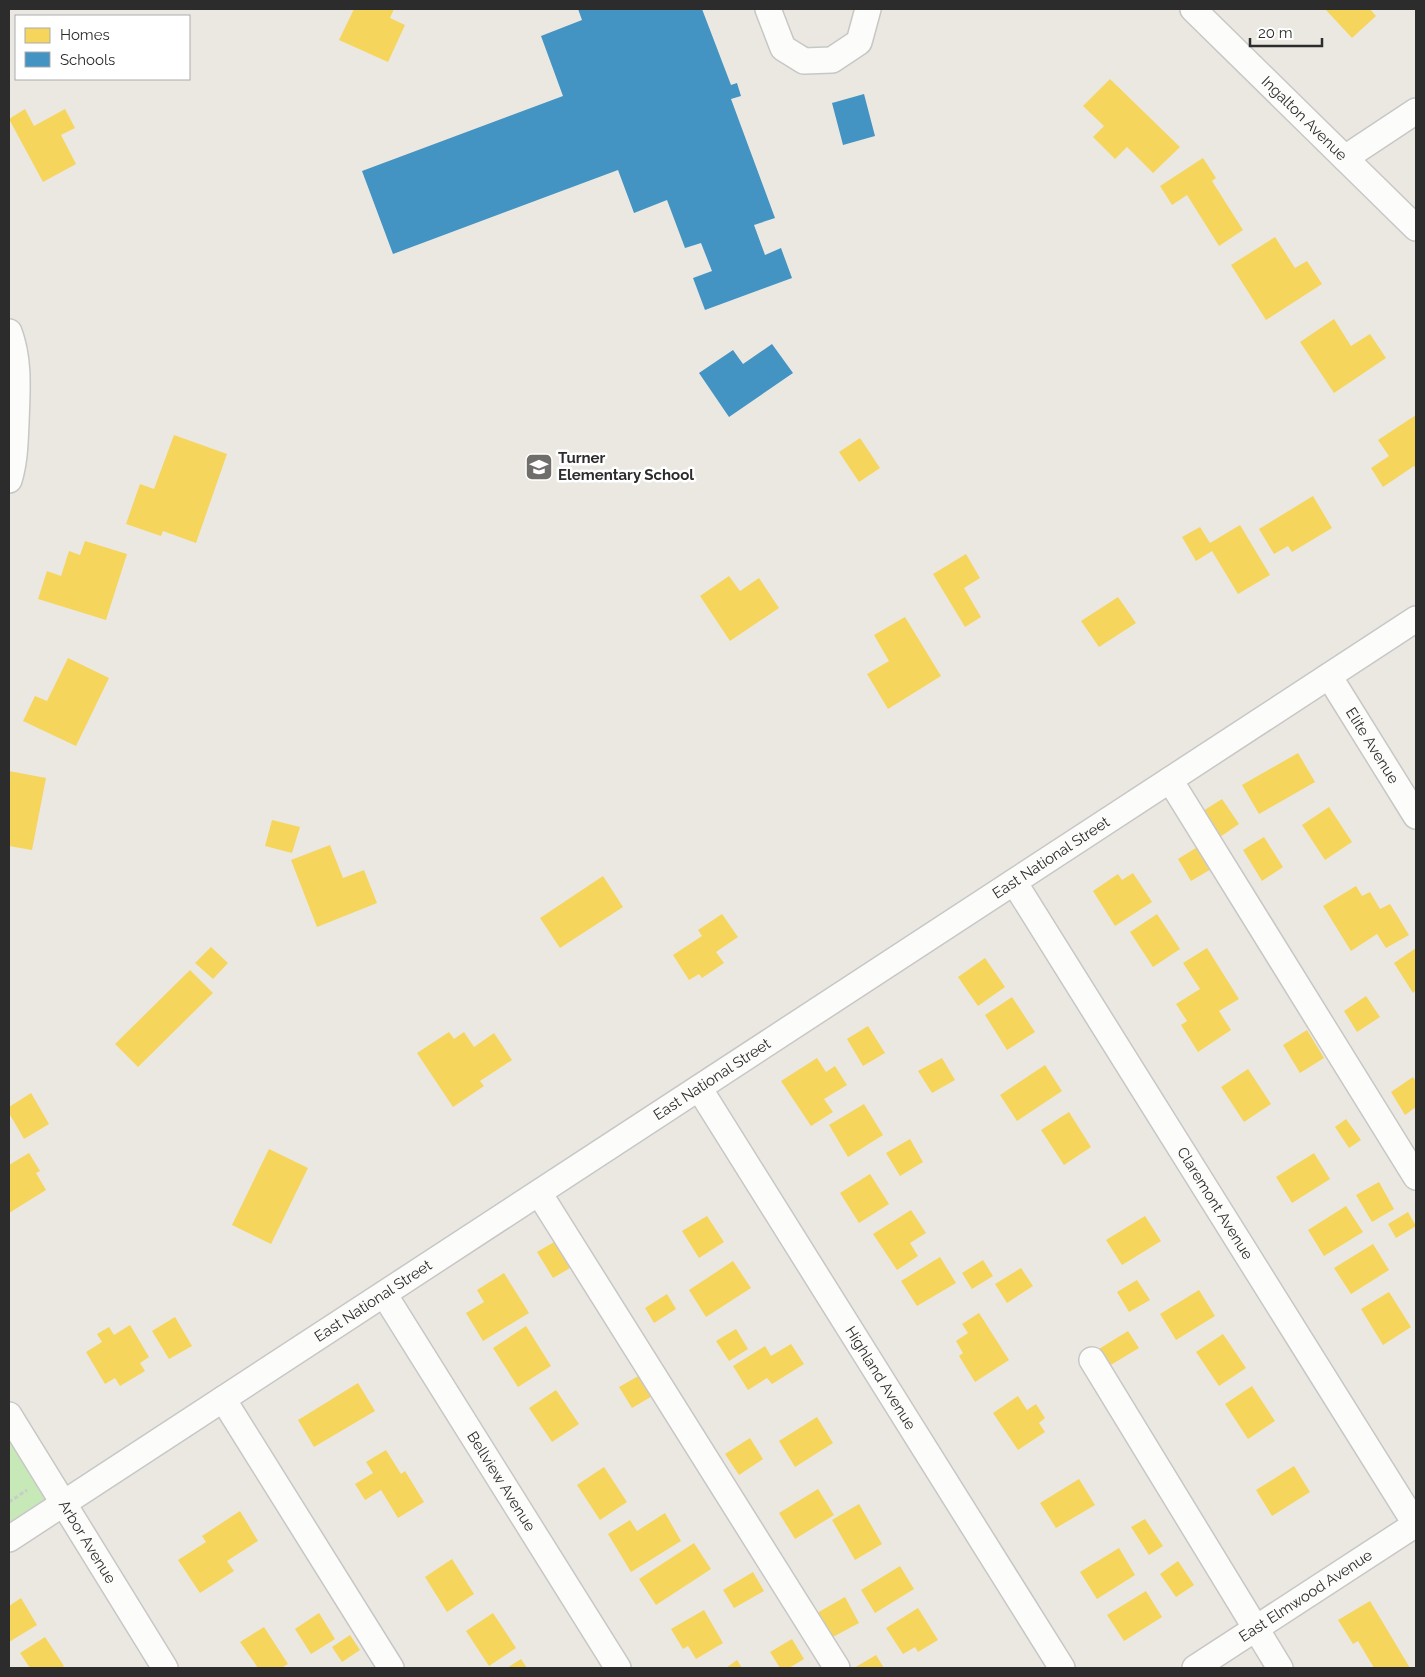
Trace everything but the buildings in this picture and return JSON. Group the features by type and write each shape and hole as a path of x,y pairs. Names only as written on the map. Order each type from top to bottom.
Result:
{"street":[{"path":"768,9 783,48 804,61 832,60 859,42 868,9"},
{"name":"Ingalton Avenue","path":"1193,9 1416,228"},
{"path":"1345,158 1416,111"},
{"path":"9,332 15,353 18,376 14,465 9,480"},
{"name":"East National Street","path":"9,1539 1416,619"},
{"name":"Elite Avenue","path":"1329,676 1416,816"},
{"path":"1170,780 1416,1177"},
{"name":"Claremont Avenue","path":"1014,882 1416,1524"},
{"name":"Highland Avenue","path":"699,1088 1062,1668"},
{"path":"539,1193 837,1668"},
{"name":"Bellview Avenue","path":"384,1294 618,1668"},
{"path":"1092,1360 1280,1668"},
{"path":"223,1399 392,1668"},
{"name":"Arbor Avenue","path":"9,1415 165,1668"},
{"name":"East Elmwood Avenue","path":"1195,1668 1416,1524"}],"green space":[{"path":"9,1417 63,1504 9,1539"}],"place":[{"name":"Turner Elementary School","path":"539,467"}]}
